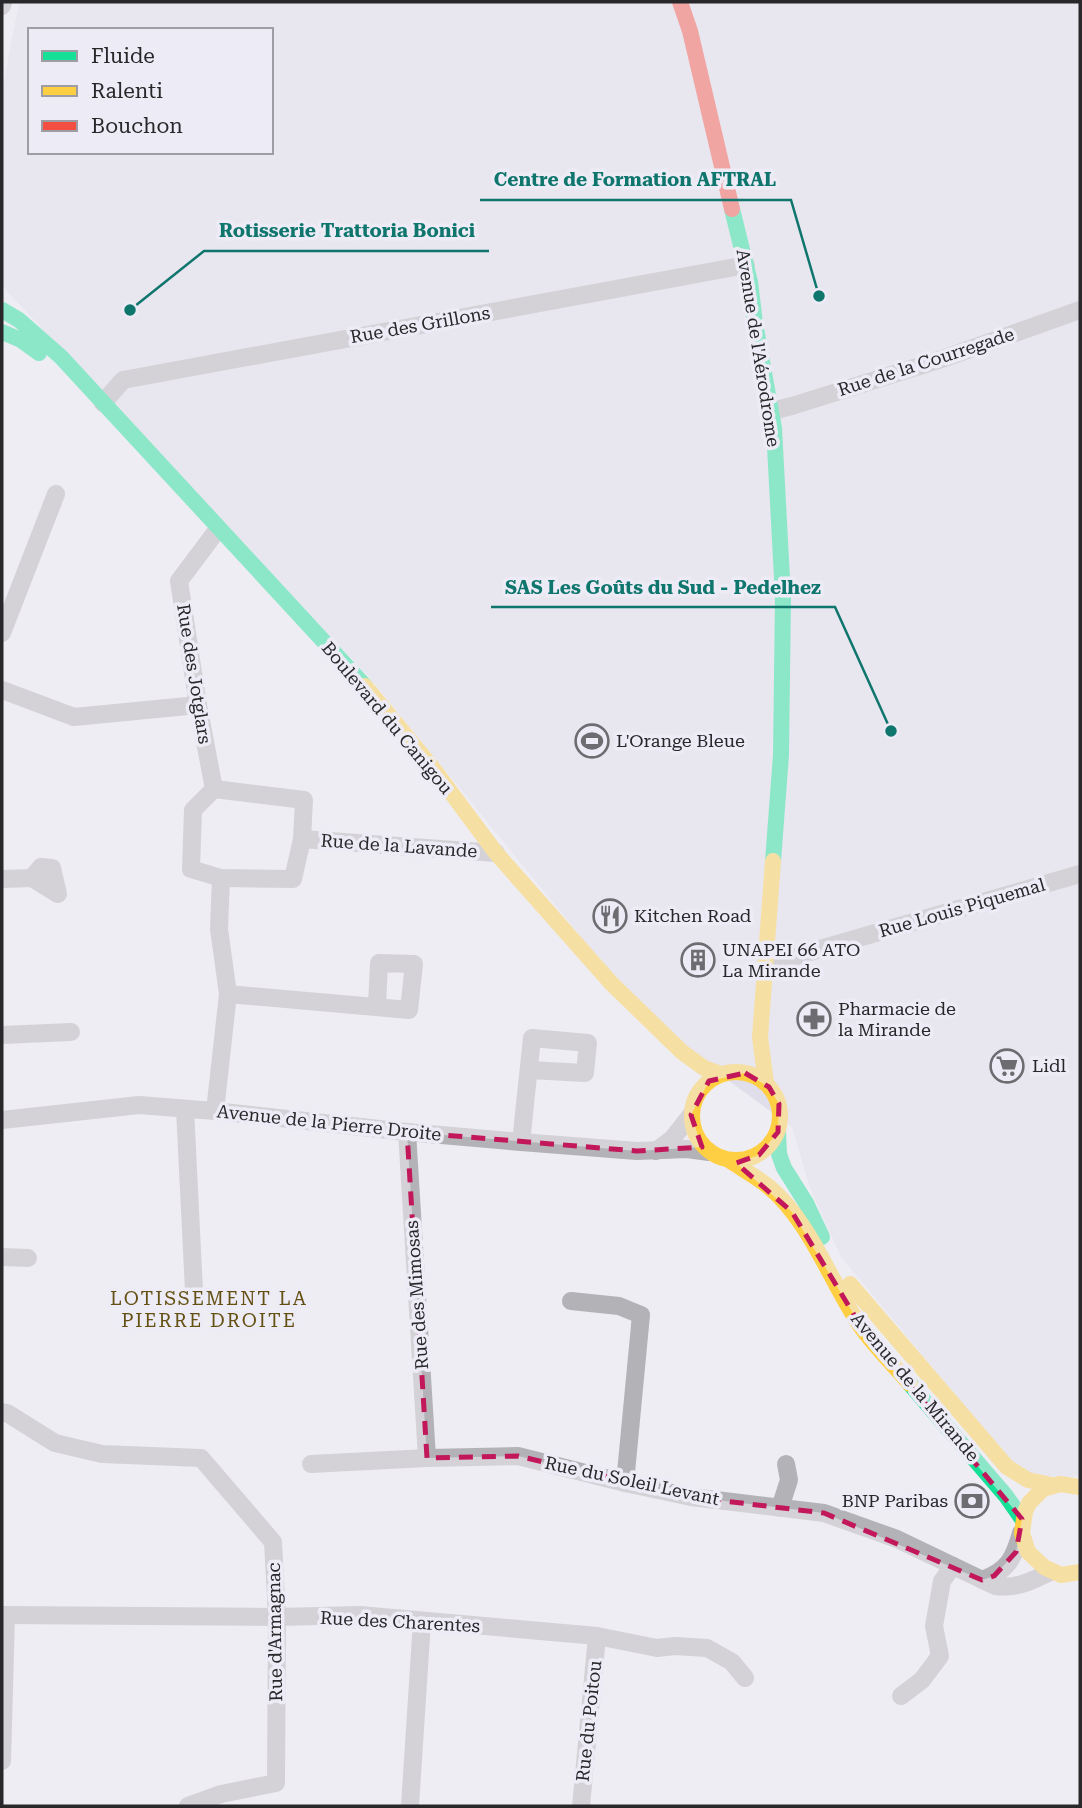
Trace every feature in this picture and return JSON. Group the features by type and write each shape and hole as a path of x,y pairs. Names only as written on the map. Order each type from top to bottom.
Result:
{"main road":[{"name":"Avenue de l'Aérodrome","path":"680,2 690,32 747,265 772,411 776,458 783,597 780,755 760,1037 766,1083"},
{"name":"Boulevard du Canigou","path":"2,310 19,320 61,357 369,691 432,767 496,853 611,983 682,1052 704,1068 727,1073"},
{"name":"Boulevard du Canigou","path":"2,332 21,340 88,387"},
{"path":"727,1073 745,1073 766,1083 775,1095 781,1114 778,1132 770,1145 759,1155 744,1160 729,1160 709,1152 693,1129 693,1108 700,1090 709,1081 727,1073 751,1054 760,1037"},
{"name":"Boulevard du Canigou","path":"682,1052 692,1072 693,1108"},
{"name":"Avenue de la Mirande","path":"778,1132 779,1154 784,1168 806,1203 830,1252 857,1294 1007,1467 1019,1477 1035,1484 1080,1487"},
{"name":"Avenue de la Mirande","path":"729,1160 770,1188 792,1212 862,1328 1006,1496 1022,1526 1029,1554 1065,1573"},
{"path":"1022,1526 1030,1502 1052,1485"},
{"path":"1065,1573 1080,1582"}],"street":[{"name":"Rue des Grillons","path":"103,402 123,380 747,265"},
{"name":"Rue de la Courregade","path":"772,411 942,359 1080,310"},
{"path":"2,633 56,494"},
{"name":"Rue des Jotglars","path":"214,789 179,581 218,529"},
{"path":"2,690 74,717 198,705"},
{"path":"214,789 304,800 302,839 293,879 221,878 191,869 193,810 214,789"},
{"name":"Rue de la Lavande","path":"302,839 496,853"},
{"name":"Rue Louis Piquemal","path":"765,968 775,962 1080,874"},
{"path":"2,879 32,878"},
{"path":"215,1111 228,994 219,929 221,878"},
{"path":"228,994 377,1006"},
{"path":"2,1035 71,1032"},
{"path":"521,1142 530,1070"},
{"name":"Avenue de la Pierre Droite","path":"2,1120 139,1105 521,1142 709,1152"},
{"path":"656,1151 672,1139 693,1108"},
{"path":"185,1109 194,1291"},
{"name":"Rue des Mimosas","path":"407,1132 427,1458"},
{"path":"2,1257 28,1258"},
{"path":"570,1301 619,1306 641,1315 625,1483"},
{"name":"Rue d'Armagnac","path":"2,1412 55,1443 102,1454 201,1458 273,1542 277,1617 276,1783 221,1794 188,1806"},
{"name":"Rue du Soleil Levant","path":"311,1464 518,1456 691,1497 824,1513 897,1539 995,1586 1007,1588 1065,1573"},
{"path":"779,1508 789,1480 786,1464"},
{"path":"982,1580 994,1576 1008,1565 1016,1552 1022,1526"},
{"path":"901,1696 922,1680 940,1656 934,1626 942,1581 953,1566"},
{"path":"2,1761 4,1615"},
{"name":"Rue des Charentes","path":"4,1615 360,1615 597,1636 657,1648 707,1648 732,1662 744,1678"},
{"path":"410,1806 422,1621"},
{"name":"Rue du Poitou","path":"581,1806 597,1636"}],"highlighted area":[{"path":"745,1073 769,1087 779,1104 778,1132 759,1155 736,1163 792,1212 862,1328 1022,1519 1016,1552 994,1576 982,1580 824,1513 691,1497 518,1456 427,1458 407,1132 637,1151 702,1147 691,1115 709,1081"}],"shaded area":[{"path":"19,2 1080,2 1080,1477 1022,1475 841,1257 810,1188 792,1127 695,1056 600,960 369,677 2,286 2,92"}],"traffic: fast":[{"path":"732,209 750,282 774,428 783,597 781,755 773,861"},
{"path":"2,310 19,320 61,357 365,686"},
{"path":"2,332 21,340 39,353"},
{"path":"778,1132 779,1154 784,1168 806,1203 822,1237"},
{"path":"910,1384 1006,1496 1022,1519"}],"traffic: slow":[{"path":"365,686 432,767 496,853 611,983 682,1052 704,1068 721,1074"},
{"path":"766,1083 760,1037 773,861"},
{"path":"736,1072 761,1079 773,1091 780,1116 773,1141 761,1153 736,1160 711,1153 699,1141 692,1116 699,1091 711,1079 736,1072"},
{"path":"729,1160 764,1183 796,1217 861,1327 910,1384"},
{"path":"850,1284 1007,1467 1028,1480 1052,1485"},
{"path":"1080,1487 1060,1484 1043,1489 1029,1503 1022,1533 1028,1552 1044,1567 1061,1575 1080,1572"}],"traffic: jam":[{"path":"680,2 690,31 732,209"}],"place":[{"name":"Centre de Formation AFTRAL","path":"819,296"},
{"name":"Rotisserie Trattoria Bonici","path":"130,310"},
{"name":"SAS Les Goûts du Sud - Pedelhez","path":"891,731"},
{"name":"L'Orange Bleue","path":"592,741"},
{"name":"Kitchen Road","path":"610,916"},
{"name":"UNAPEI 66 ATO La Mirande","path":"698,960"},
{"name":"Pharmacie de la Mirande","path":"814,1019"},
{"name":"Lidl","path":"1007,1066"},
{"name":"BNP Paribas","path":"972,1501"}],"district":[{"name":"LOTISSEMENT LA PIERRE DROITE","path":"209,1309"}]}
